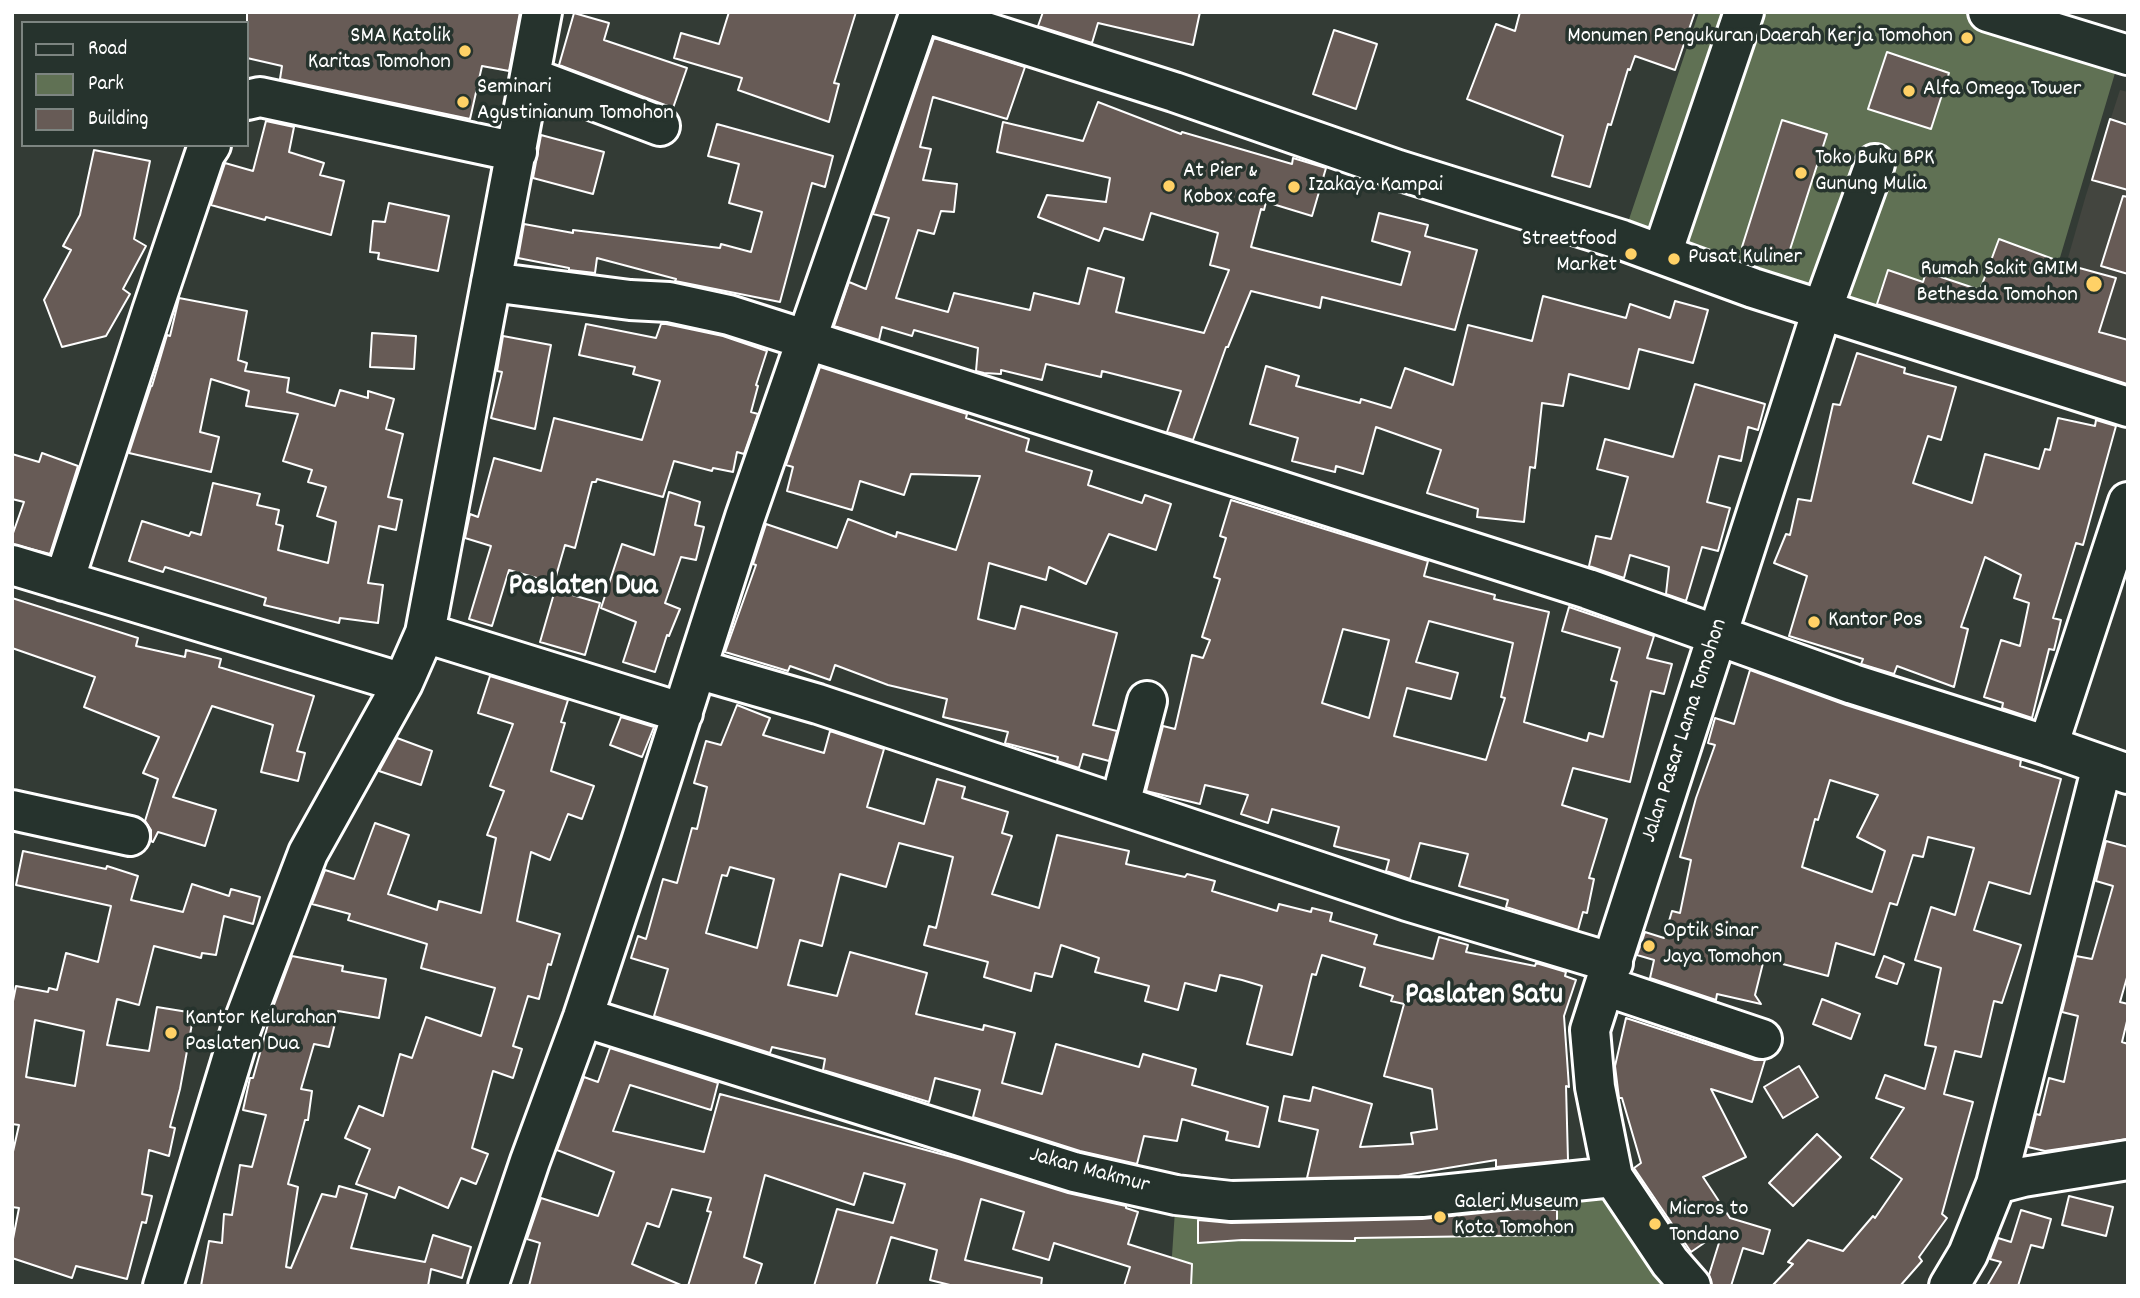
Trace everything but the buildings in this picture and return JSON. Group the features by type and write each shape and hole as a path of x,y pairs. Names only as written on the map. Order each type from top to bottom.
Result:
{"main road":[{"path":"163,1286 241,1029 308,853 403,683 425,634 542,12"},
{"path":"488,1286 583,1017 805,339 921,12 1174,92 1398,170 1662,254 1753,288 2128,407"},
{"path":"1662,254 1744,12"},
{"path":"1988,12 2128,55"},
{"path":"530,77 660,126"},
{"path":"248,100 260,97 517,152"},
{"path":"64,581 152,311 210,147"},
{"name":"Jalan Pasar Lama Tomohon","path":"1691,1286 1670,1262 1613,1177 1595,1087 1590,1030 1822,310 1875,164"},
{"path":"491,282 702,308 1575,584 1853,684 2115,770 1996,1184 1968,1254 1949,1286"},
{"path":"2048,746 2128,502"},
{"path":"12,565 403,683"},
{"path":"425,634 683,713"},
{"path":"697,669 818,704 1407,901 1609,975 1762,1039"},
{"path":"1120,804 1147,701"},
{"path":"12,810 130,836"},
{"name":"Jakan Makmur","path":"583,1017 1074,1172 1175,1195 1231,1201 1422,1198 1613,1177"},
{"path":"1996,1184 2128,1160"}],"shaded area":[{"name":"Rumah Sakit GMIM Bethesda Tomohon","path":"2120,90 2128,92 2128,403 2035,373 2086,195"}],"green space":[{"path":"1699,12 1991,12 2121,53 2025,375 1622,240"},
{"path":"1613,1177 1691,1286 1170,1286 1176,1195"}],"place":[{"name":"Monumen Pengukuran Daerah Kerja Tomohon","path":"1967,38"},
{"name":"SMA Katolik Karitas Tomohon","path":"465,51"},
{"name":"Alfa Omega Tower","path":"1909,91"},
{"name":"Seminari Agustinianum Tomohon","path":"463,102"},
{"name":"Toko Buku BPK Gunung Mulia","path":"1801,173"},
{"name":"At Pier & Kobox cafe","path":"1169,186"},
{"name":"Izakaya Kampai","path":"1294,187"},
{"name":"Streetfood Market","path":"1631,254"},
{"name":"Pusat Kuliner","path":"1674,259"},
{"name":"Rumah Sakit GMIM Bethesda Tomohon","path":"2094,284"},
{"name":"Kantor Pos","path":"1814,622"},
{"name":"Optik Sinar Jaya Tomohon","path":"1649,946"},
{"name":"Kantor Kelurahan Paslaten Dua","path":"171,1033"},
{"name":"Galeri Museum Kota Tomohon","path":"1440,1217"},
{"name":"Micros to Tondano","path":"1655,1224"}],"district":[{"name":"Paslaten Dua","path":"583,589"},
{"name":"Paslaten Satu","path":"1484,998"}]}
